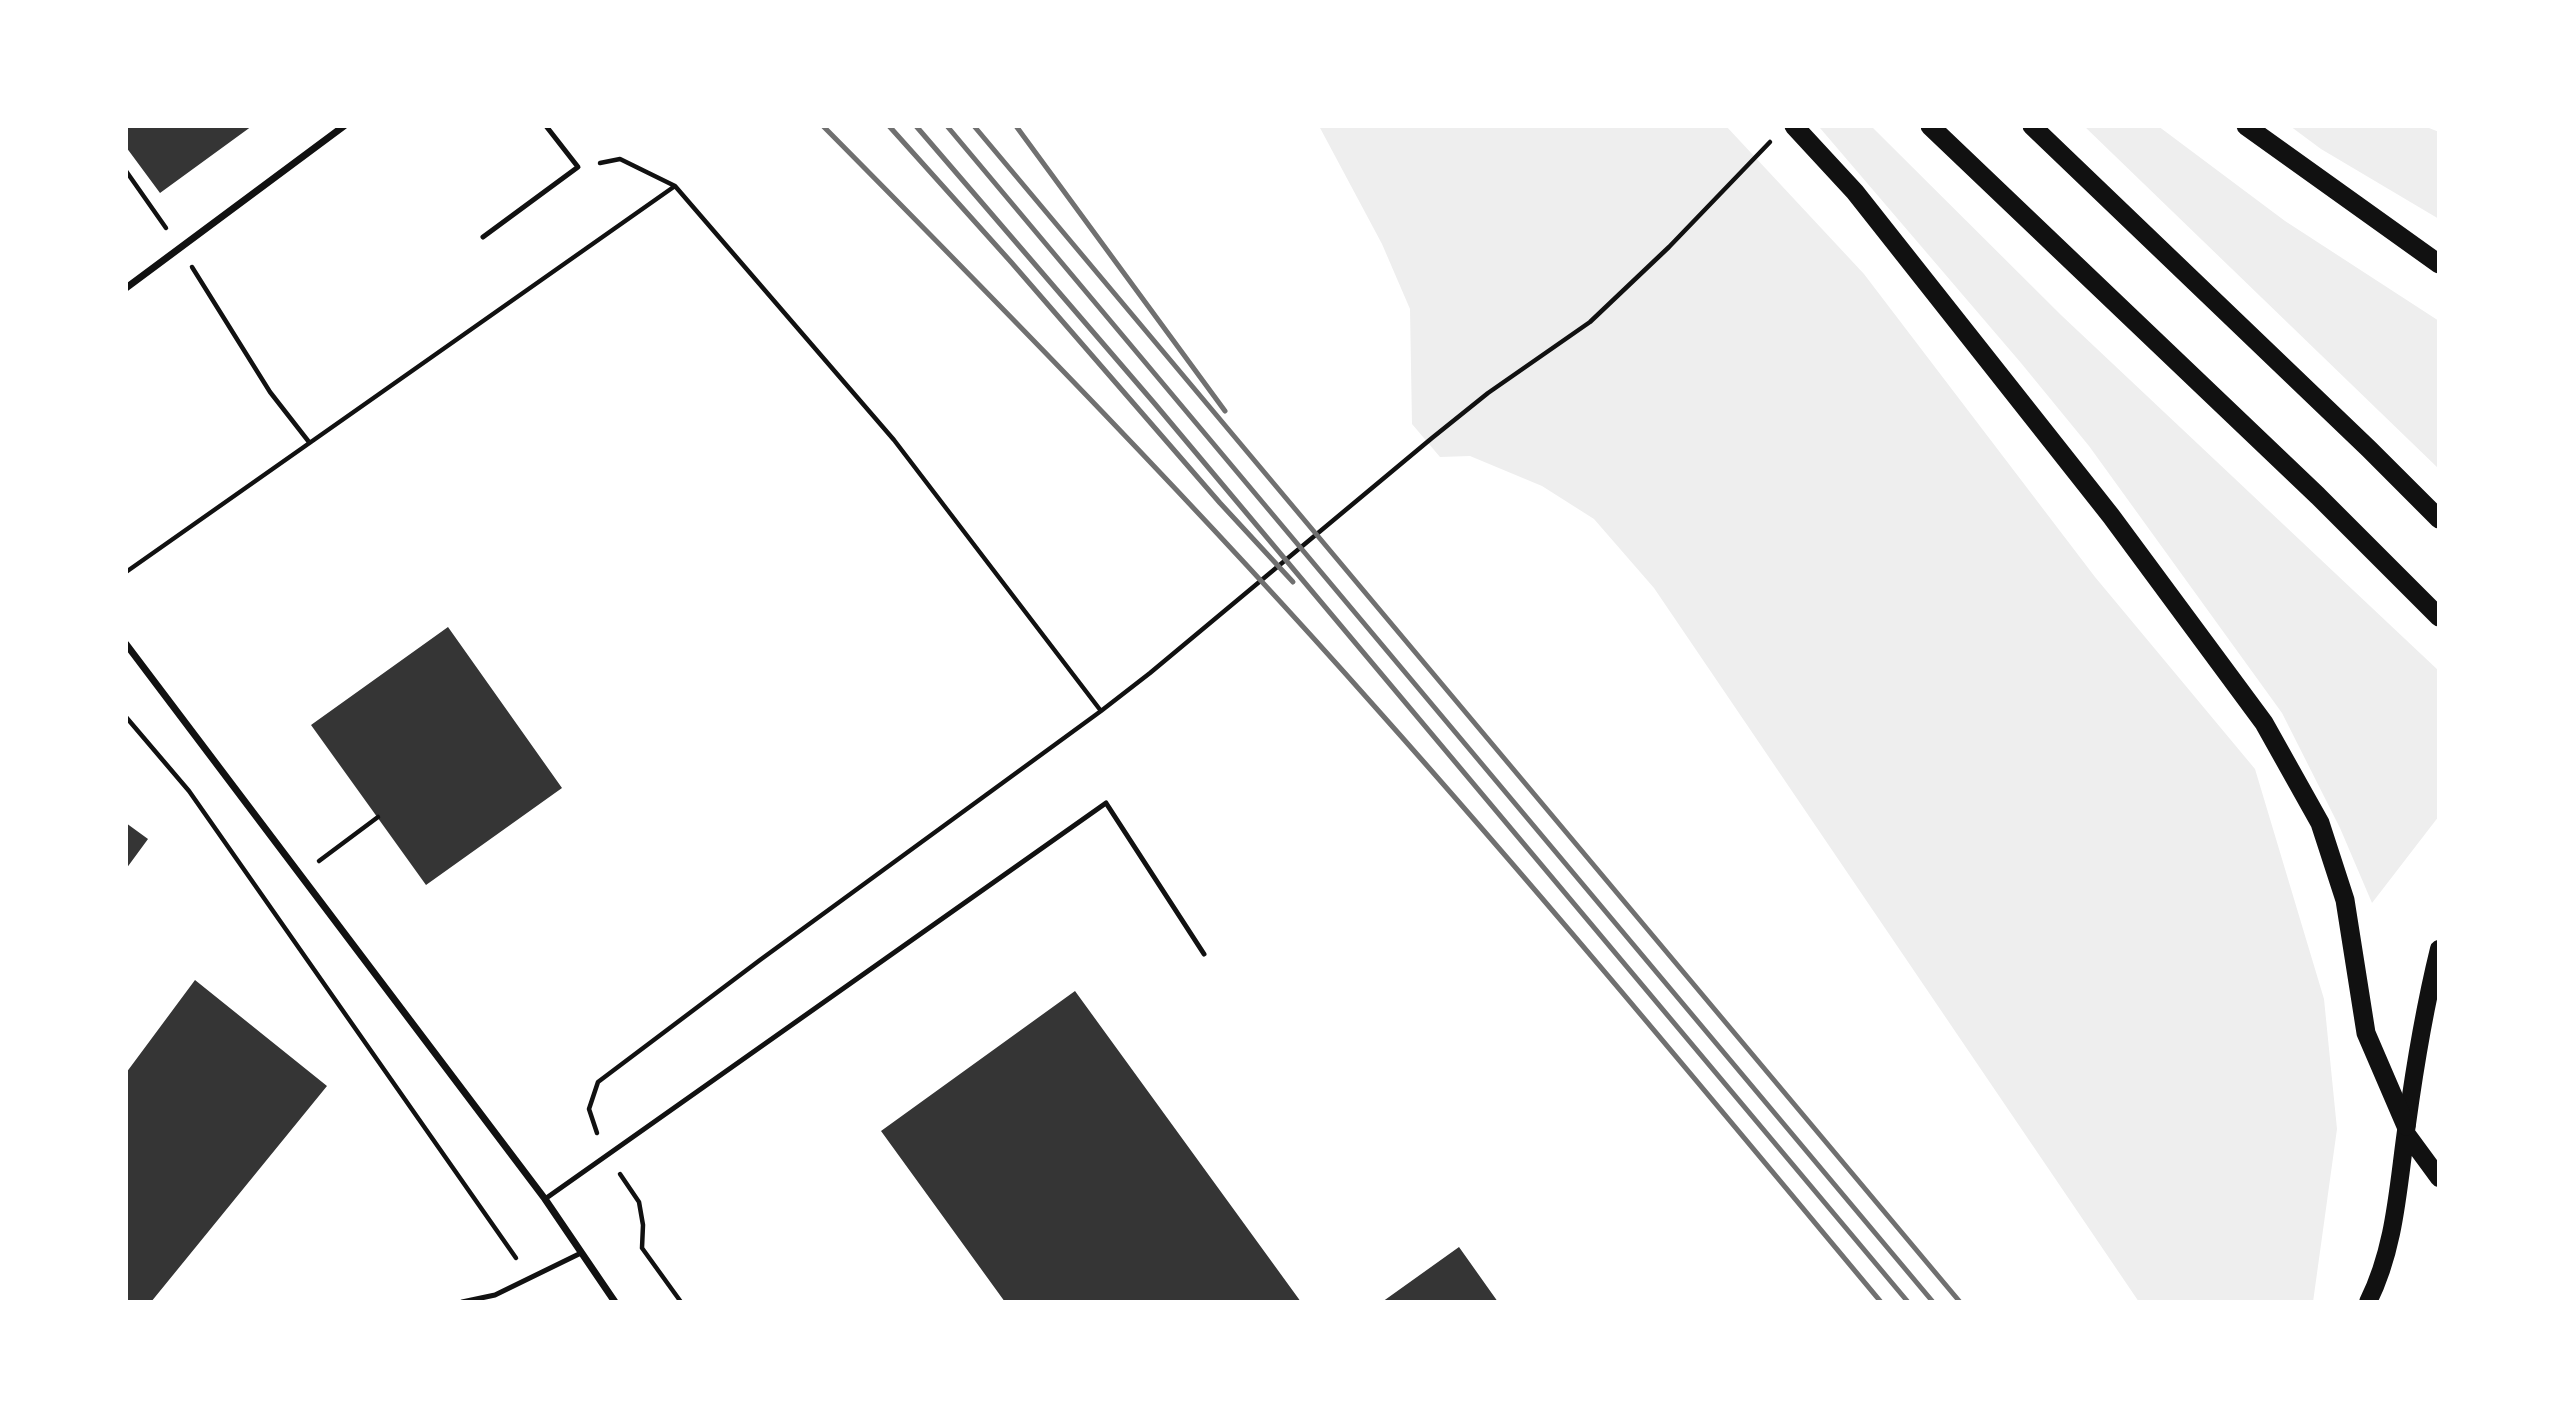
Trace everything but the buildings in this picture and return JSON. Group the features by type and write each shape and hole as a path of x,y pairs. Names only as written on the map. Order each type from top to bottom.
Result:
{"highway":[{"path":"1794,126 1855,192 2103,506 2264,723 2320,823 2344,900 2366,1033 2406,1130"},
{"path":"1930,126 2318,496 2439,617"},
{"path":"2032,126 2439,519"},
{"path":"2246,126 2439,264"}],"main road":[{"path":"2368,1302 2390,1246 2406,1130 2430,985 2439,949"},
{"path":"2406,1130 2439,1178"}],"street":[{"path":"126,288 344,126"},
{"path":"126,644 545,1199 615,1302"}],"lane":[{"path":"483,237 578,167 546,126"},
{"path":"545,1199 1106,803 1204,954"},
{"path":"462,1302 495,1295 581,1253"}],"path":[{"path":"681,1302 642,1248 643,1225 639,1202 606,1156 589,1109 598,1082 1101,711 1488,393 1590,322 1670,247 1775,136"},
{"path":"578,167 620,159 675,186 894,440 1101,711"},
{"path":"126,171 181,248 270,392 309,442"},
{"path":"126,572 675,186"},
{"path":"126,717 189,791 530,1278"},
{"path":"300,875 378,817"}],"shaded area":[{"path":"1319,126 1726,126 1864,274 2095,577 2255,769 2324,999 2337,1129 2313,1302 2139,1302 1654,588 1594,519 1542,486 1470,456 1440,457 1412,424 1410,309 1382,244"},
{"path":"1871,126 2061,315 2439,671 2439,816 2372,903 2340,828 2282,713 2089,446 1820,128"},
{"path":"2084,126 2158,126 2285,221 2439,321 2439,469"},
{"path":"2290,126 2424,126 2439,132 2439,219 2321,149"}],"railway":[{"path":"823,126 1104,413 1309,633 1568,929 1881,1302"},
{"path":"889,126 1220,503 1293,582"},
{"path":"916,126 1155,404 1908,1302"},
{"path":"947,126 1933,1302"},
{"path":"974,126 1960,1302"},
{"path":"1016,126 1225,411"}]}
